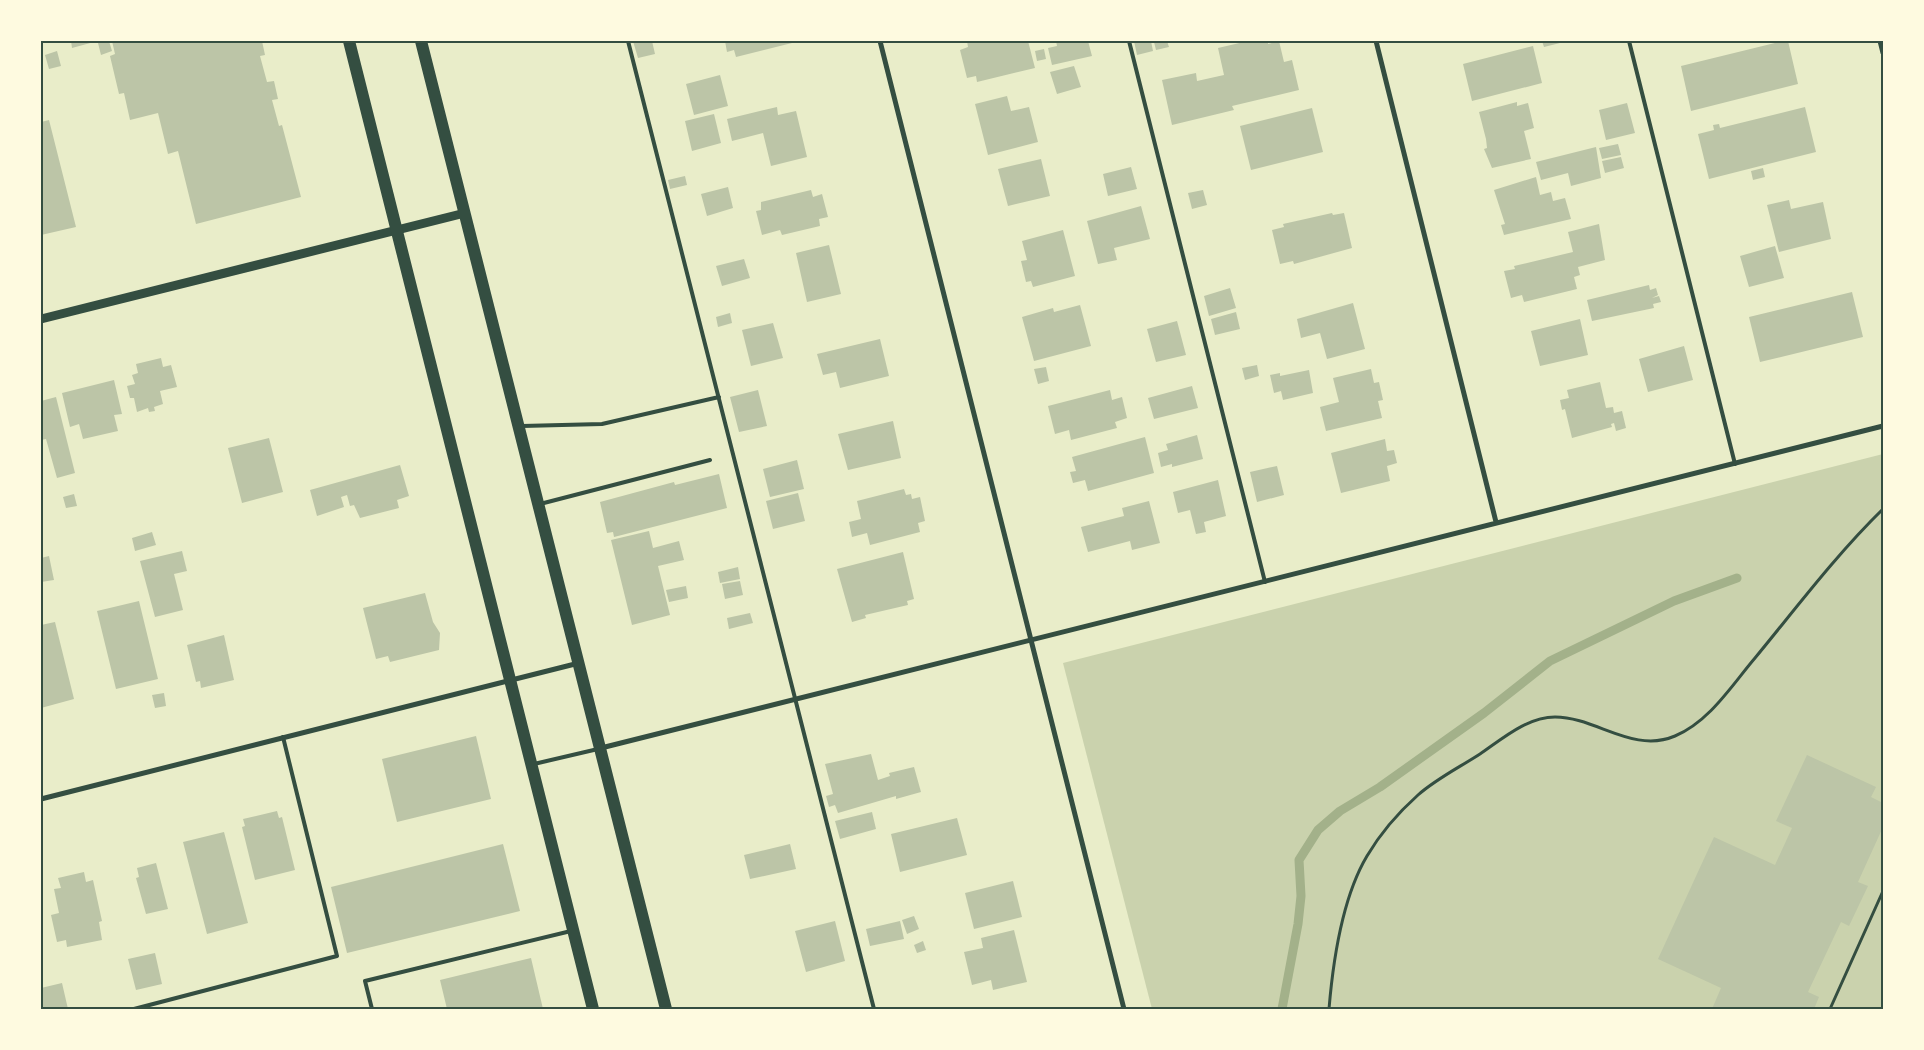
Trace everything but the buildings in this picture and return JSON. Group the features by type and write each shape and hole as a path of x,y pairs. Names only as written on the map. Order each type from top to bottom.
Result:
{"main road":[{"path":"349,41 594,1009"},
{"path":"421,41 666,1009"}],"street":[{"path":"880,41 1124,1009"},
{"path":"1376,41 1496,522"},
{"path":"1880,41 1883,53"},
{"path":"41,319 465,213"},
{"path":"601,748 1883,426"},
{"path":"41,798 579,663"}],"lane":[{"path":"628,41 874,1009"},
{"path":"1129,41 1265,582"},
{"path":"1629,41 1734,464"},
{"path":"518,426 602,424 719,397"},
{"path":"538,505 710,460"},
{"path":"134,1009 337,956 283,737"},
{"path":"532,765 601,748"},
{"path":"372,1009 365,981 573,930"}],"path":[{"path":"1329,1009 1341,929 1354,881 1372,848 1388,827 1419,794 1520,728 1552,717 1586,721 1621,737 1641,741 1662,740 1676,736 1709,713 1818,580 1883,509"},
{"path":"1830,1009 1883,891"}],"green space":[{"path":"1883,454 1883,1009 1152,1009 1063,663"}],"waterway":[{"path":"1282,1009 1298,924 1301,896 1299,860 1318,830 1340,811 1380,787 1484,713 1550,661 1674,601 1737,578"}]}
